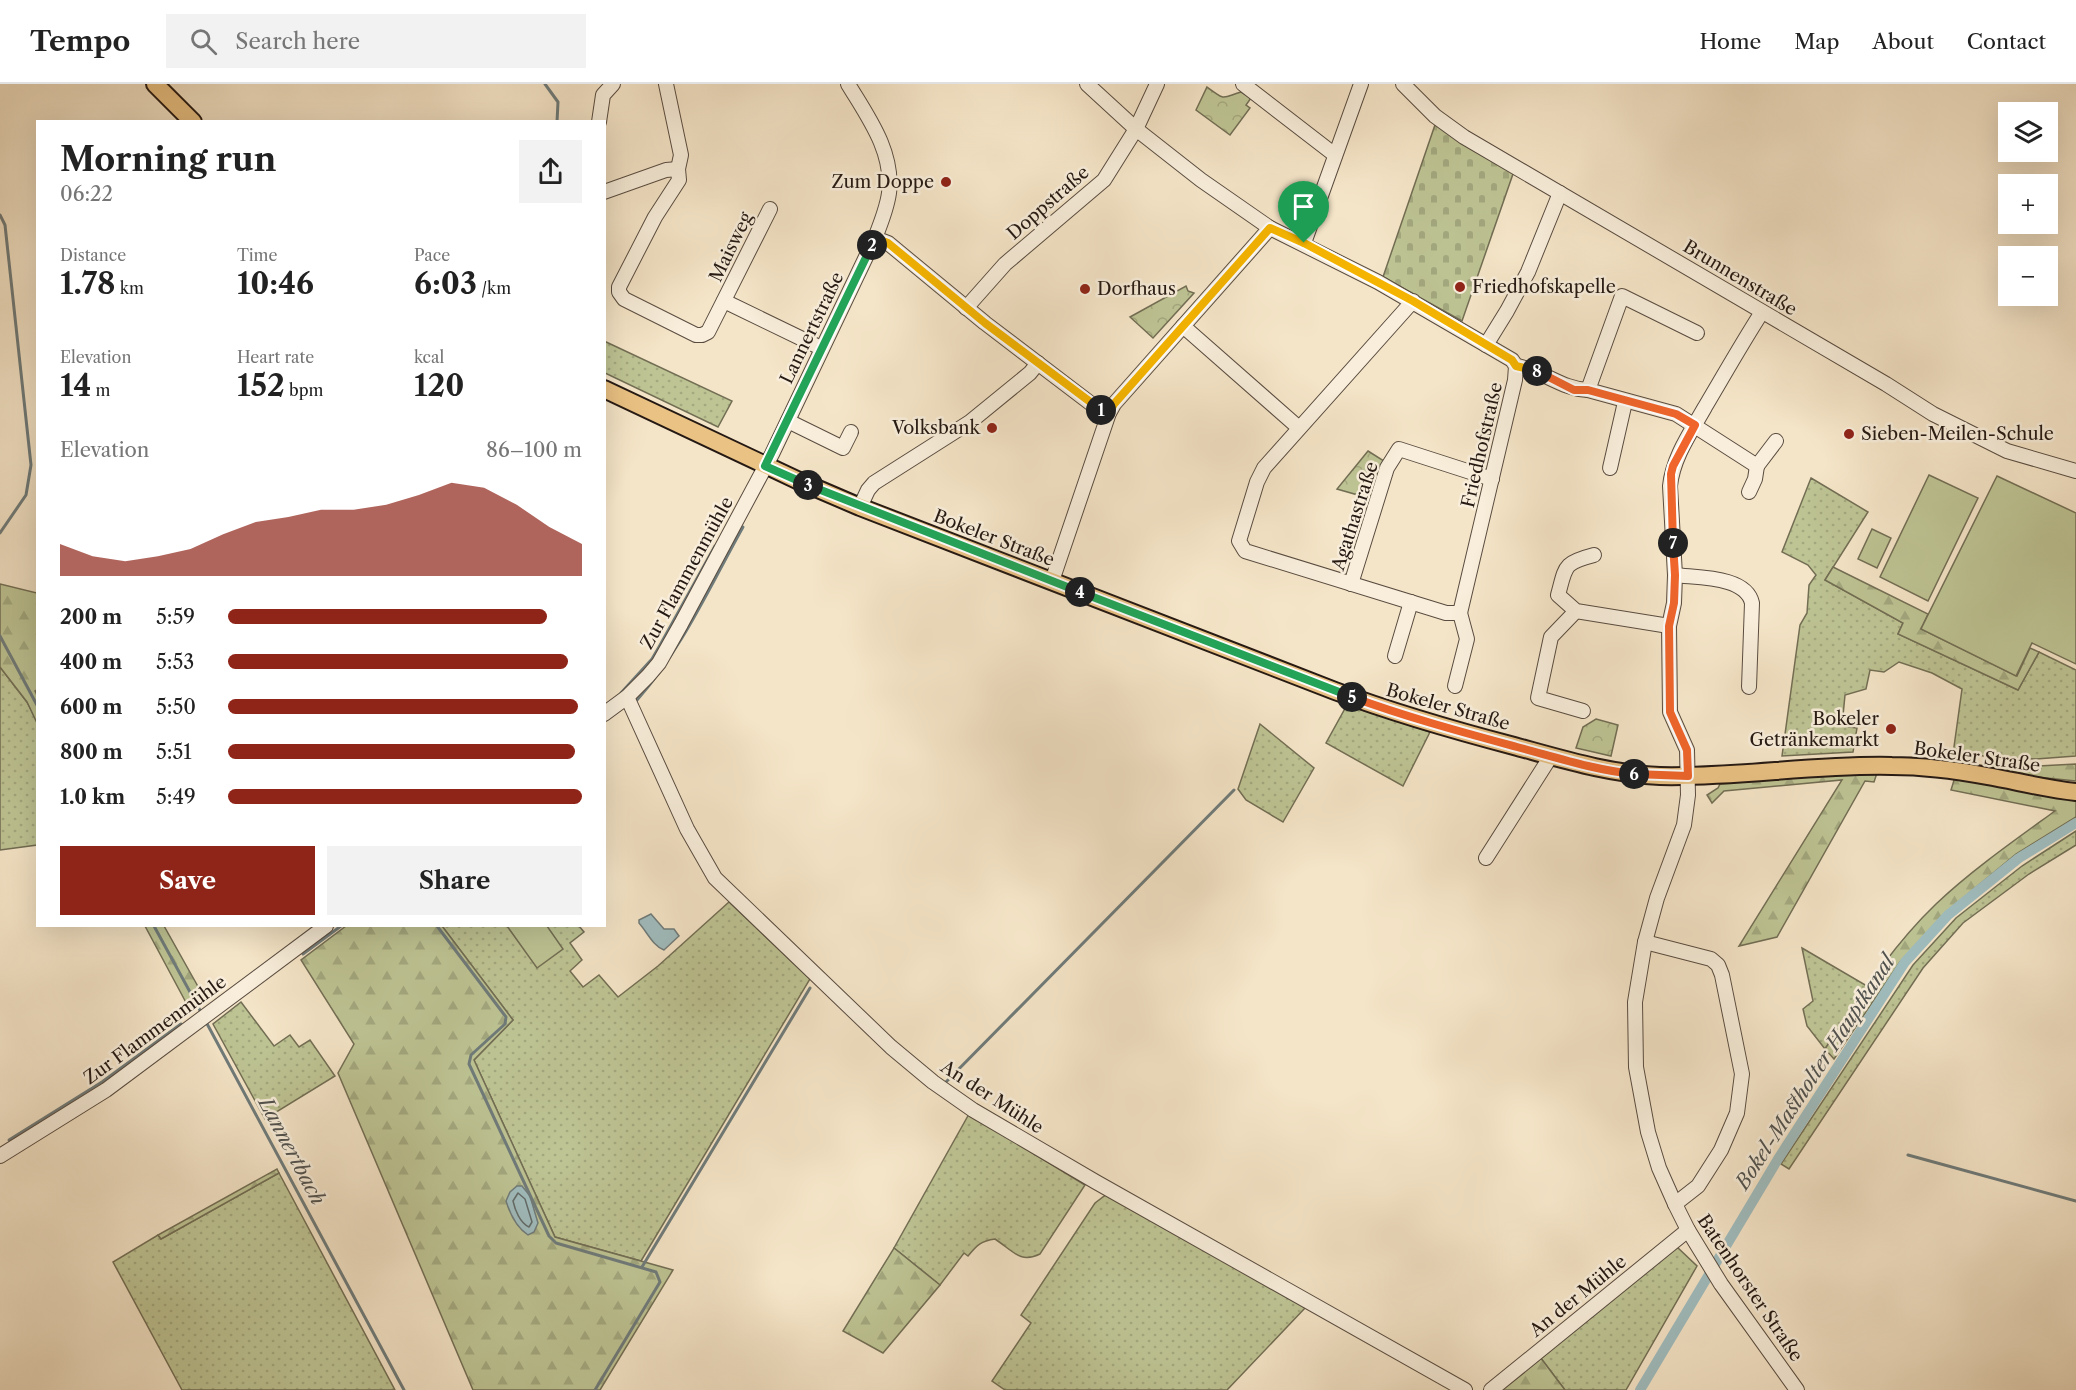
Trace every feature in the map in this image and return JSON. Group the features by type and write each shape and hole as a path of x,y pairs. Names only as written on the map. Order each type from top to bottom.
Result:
{"main road":[{"path":"155,84 191,120"},
{"name":"Bokeler Straße","path":"606,390 765,466 860,507 1378,707 1551,756 1615,772 1659,776 1892,766 1933,768 1985,775 2073,792"}],"street":[{"path":"599,120 603,95 613,84"},
{"path":"606,191 666,170 678,169 681,155 666,84"},
{"name":"Lannertstraße","path":"765,466 875,238 886,209 889,192 884,151 874,127 849,84"},
{"name":"Friedhofstraße","path":"1087,84 1136,129 1201,180 1270,228 1304,243 1413,301 1512,360 1516,366 1515,380 1460,613 1467,639 1455,686"},
{"name":"Doppstraße","path":"966,308 1005,264 1104,180 1136,129 1157,84"},
{"path":"1243,84 1335,155"},
{"path":"1304,243 1361,84"},
{"name":"Brunnenstraße","path":"1403,84 1435,116 1464,137 1886,384 1933,414 1977,438 2026,458 2076,471"},
{"name":"Maisweg","path":"678,169 679,180 655,217 619,287 619,292 624,299 696,335 708,332 770,209"},
{"path":"1486,345 1528,272 1560,193"},
{"path":"1052,581 1114,404 1270,228"},
{"path":"875,238 888,243 966,308 1098,409 1109,413"},
{"path":"1588,390 1622,296 1697,333"},
{"path":"724,301 821,348"},
{"name":"Agathastraße","path":"1413,301 1264,468 1257,482 1239,541 1245,551 1351,584 1387,468 1399,449 1492,479"},
{"name":"Batenhorster Straße","path":"1762,312 1695,425 1671,474 1675,575 1674,603 1669,626 1670,712 1687,750 1689,795 1684,825 1657,898 1645,942 1635,1002 1636,1067 1648,1132 1659,1168 1675,1204 1721,1284 1797,1390"},
{"path":"1183,326 1299,428"},
{"path":"860,507 874,483 970,422 1030,373 1038,363"},
{"path":"1516,366 1532,368 1574,390 1588,390 1676,414 1757,466"},
{"path":"1610,468 1626,402"},
{"path":"788,421 843,448 851,432"},
{"path":"1749,492 1755,479 1757,466 1776,441"},
{"name":"Zur Flammenmühle","path":"606,713 627,697 659,663 765,466"},
{"path":"1594,555 1574,560 1565,568 1558,595 1576,611 1669,626"},
{"path":"1675,575 1734,583 1745,589 1750,596 1752,603 1749,687"},
{"path":"1351,584 1446,613 1460,613"},
{"path":"1395,656 1411,603"},
{"path":"1576,611 1551,637 1538,698 1583,711"},
{"name":"An der Mühle","path":"627,697 687,829 715,879 891,1047 926,1076 973,1110 1096,1182 1465,1390"},
{"path":"1486,858 1551,756"},
{"name":"Zur Flammenmühle","path":"3,1154 106,1090 325,927"},
{"name":"Batenhorster Straße","path":"1645,942 1711,959 1718,965 1742,1074 1737,1113 1721,1150 1698,1186 1675,1204"},
{"path":"0,1138 3,1154"},
{"name":"An der Mühle","path":"1491,1390 1688,1230"}],"green space":[{"path":"1207,87 1224,97 1241,92 1251,98 1246,105 1250,108 1230,135 1196,110"},
{"path":"1436,122 1514,171 1462,321 1383,277"},
{"path":"1186,286 1188,291 1194,293 1153,338 1130,317"},
{"path":"606,342 732,401 718,427 606,373"},
{"path":"1368,451 1384,461 1372,499 1337,489"},
{"path":"1929,475 1978,498 1928,601 1880,577"},
{"path":"1997,476 2076,513 2076,664 2032,643 2016,676 1921,629"},
{"path":"1811,478 1868,512 1825,580 1903,623 1898,634 2018,690 2039,652 2076,670 2076,756 2036,759 1953,754 1962,689 1932,673 1899,662 1884,672 1870,670 1866,689 1845,695 1842,726 1857,728 1853,752 1782,756 1800,625 1807,613 1809,585 1816,575 1808,565 1782,552"},
{"path":"1872,529 1891,538 1877,568 1858,559"},
{"path":"1833,567 1928,614 1921,629 2017,676 2030,648 2039,652 2018,690 1898,634 1903,623 1825,580"},
{"path":"0,584 36,593 36,721 27,702 0,667"},
{"path":"0,667 27,702 36,719 36,845 0,850"},
{"path":"1347,705 1430,732 1403,786 1326,743"},
{"path":"1596,719 1618,725 1611,756 1576,748 1583,727"},
{"path":"1260,724 1314,768 1283,822 1246,800 1238,789"},
{"path":"2076,764 2076,781 2027,776 1962,765 2038,766"},
{"path":"1877,773 1874,782 1865,781 1777,937 1739,946 1842,780 1724,791 1712,803 1707,795 1720,784 1776,778"},
{"path":"1955,777 2076,798 2076,817 2016,854 1945,913 1900,962 1834,1059 1825,1049 1877,973 1920,920 1964,879 2055,811 1951,790"},
{"path":"2076,831 2076,845 2029,874 1963,923 1923,968 1789,1169 1781,1164 1913,965 1956,918 2022,866"},
{"path":"729,902 810,979 641,1261 555,1237 474,1060 513,1020 443,927 580,927 584,932 570,943 582,960 570,971 583,987 599,975 618,997 658,966"},
{"path":"146,927 165,927 205,999 190,1010"},
{"path":"345,927 443,927 513,1020 474,1060 555,1237 673,1270 600,1390 473,1390 338,1073 354,1044 301,960"},
{"path":"508,927 548,927 563,949 537,968"},
{"path":"1802,948 1867,986 1825,1049 1807,1026 1803,1009 1813,1001"},
{"path":"241,1002 274,1046 290,1035 299,1047 310,1040 335,1076 265,1119 213,1024"},
{"path":"969,1114 1085,1185 1040,1254 1033,1257 1021,1257 995,1239 986,1241 977,1246 968,1256 964,1253 940,1285 894,1248"},
{"path":"277,1169 279,1173 161,1239 158,1235"},
{"path":"279,1173 395,1390 182,1390 113,1262 158,1235 161,1239"},
{"path":"1107,1194 1306,1307 1227,1390 1005,1390 992,1381 1031,1323 1021,1315 1095,1203"},
{"path":"1677,1247 1697,1266 1626,1390 1565,1390 1540,1357"},
{"path":"894,1248 940,1285 883,1353 843,1331"},
{"path":"1540,1357 1565,1390 1499,1390"}],"water":[{"path":"651,914 664,929 674,929 679,936 664,950 653,942 639,923 639,920"},
{"path":"517,1186 522,1186 530,1196 538,1223 534,1232 528,1235 514,1220 506,1201 510,1192"}],"waterway":[{"path":"545,84 558,102 557,120"},
{"name":"Lannertbach","path":"0,215 5,225 31,465 26,495 0,533"},
{"path":"637,700 682,638 743,527"},
{"path":"621,693 652,659 715,546"},
{"name":"Lannertbach","path":"0,636 36,703"},
{"path":"945,1083 1234,790"},
{"name":"Bokel-Mastholter Hauptkanal","path":"1640,1390 1778,1159 1905,962 1948,915 2019,858 2076,823"},
{"name":"Lannertbach","path":"155,927 202,1014"},
{"path":"303,954 340,927"},
{"path":"438,927 506,1017 505,1024 471,1055 469,1064 549,1236 556,1243 656,1272 660,1282 595,1390"},
{"path":"642,1267 810,988"},
{"name":"Lannertbach","path":"205,1020 404,1390"},
{"path":"9,1140 102,1082 181,1024"},
{"path":"1908,1155 2076,1201"}],"place":[{"name":"Zum Doppe","path":"946,182"},
{"name":"Friedhofskapelle","path":"1460,287"},
{"name":"Dorfhaus","path":"1085,289"},
{"name":"Volksbank","path":"992,428"},
{"name":"Sieben-Meilen-Schule","path":"1849,434"},
{"name":"Bokeler Getränkemarkt","path":"1891,729"}],"route":[{"path":"1270,228 1304,243 1413,301 1512,360 1516,366 1532,368 1574,390 1588,390 1676,414 1695,425 1673,466 1670,486 1675,575 1674,603 1669,626 1670,712 1687,750 1688,776 1659,776 1593,768 1378,707 860,507 765,466 875,238 888,243 985,323 1098,409 1109,413 1114,404 1270,228"}]}
